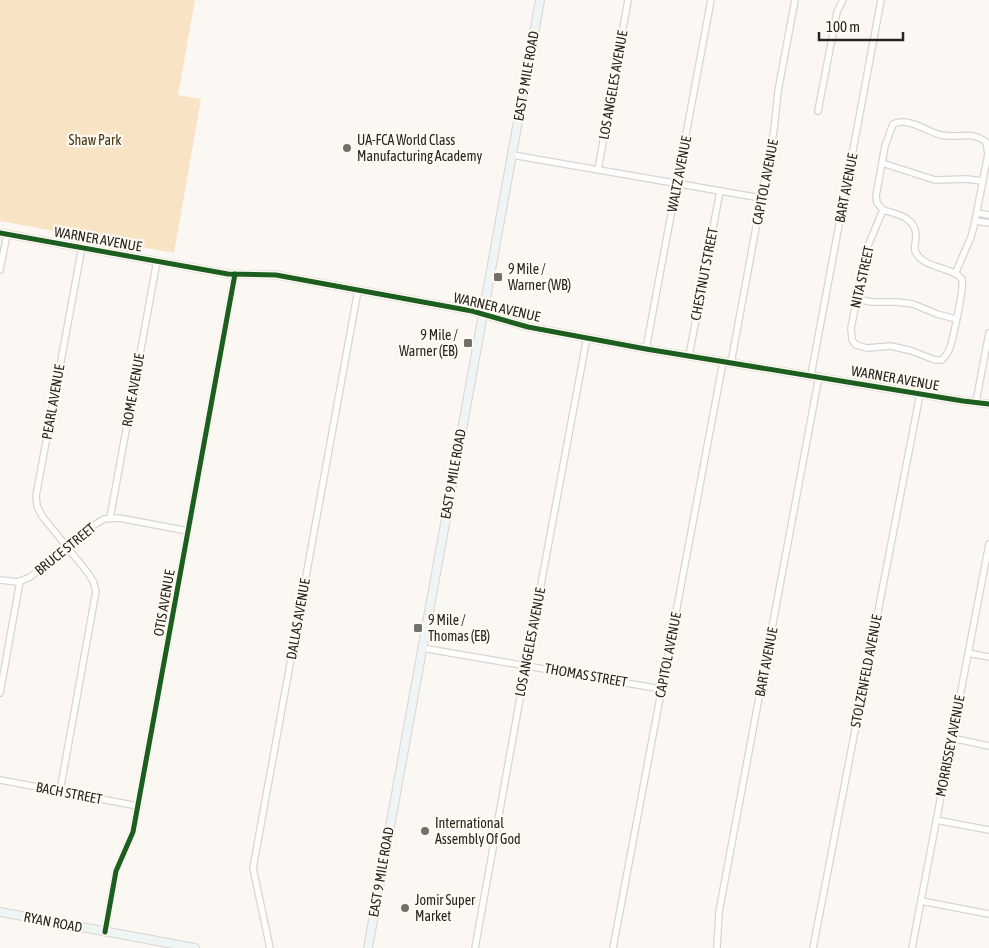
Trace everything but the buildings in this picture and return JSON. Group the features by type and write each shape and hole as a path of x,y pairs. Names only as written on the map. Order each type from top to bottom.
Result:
{"main road":[{"name":"EAST 9 MILE ROAD","path":"368,948 540,0"},
{"name":"RYAN ROAD","path":"0,912 195,948"}],"street":[{"name":"LOS ANGELES AVENUE","path":"598,170 628,0"},
{"name":"WALTZ AVENUE","path":"646,349 711,0"},
{"name":"CAPITOL AVENUE","path":"731,363 774,130 780,79 795,0"},
{"path":"818,111 837,12 843,0"},
{"name":"BART AVENUE","path":"811,375 881,0"},
{"path":"856,299 872,302 913,304 956,319 963,284 962,279 955,274 928,264 918,256 914,248 916,232 910,220 883,210 877,203 876,196 885,146 893,124 898,122 905,122 948,136 972,135 980,137 986,142 988,154 977,213 971,237 955,274"},
{"path":"512,155 761,198"},
{"path":"882,163 935,180 967,179 982,181"},
{"name":"CHESTNUT STREET","path":"689,356 720,191"},
{"name":"NITA STREET","path":"883,210 867,248 851,328 852,340 856,345 867,348 891,346 912,351 935,360 942,360 950,349 956,319"},
{"path":"977,213 989,215"},
{"path":"975,221 989,223"},
{"path":"0,270 3,233"},
{"name":"WARNER AVENUE","path":"3,233 235,274 276,275 482,314 528,327 646,349 989,404"},
{"name":"PEARL AVENUE","path":"67,547 42,516 37,506 36,496 82,247"},
{"name":"ROME AVENUE","path":"110,518 157,261"},
{"name":"OTIS AVENUE","path":"105,932 116,871 131,838 138,806 235,274"},
{"name":"DALLAS AVENUE","path":"270,948 253,868 358,290"},
{"path":"976,402 989,333"},
{"name":"LOS ANGELES AVENUE","path":"475,948 587,337"},
{"name":"CAPITOL AVENUE","path":"613,948 723,362"},
{"name":"BART AVENUE","path":"717,948 719,912 819,376"},
{"name":"STOLZENFELD AVENUE","path":"813,948 920,394"},
{"name":"BRUCE STREET","path":"0,580 20,581 34,575 98,522 110,518 188,531"},
{"name":"MORRISSEY AVENUE","path":"912,948 968,653 986,572 989,544"},
{"path":"60,791 96,591 91,577 67,547"},
{"path":"0,693 20,581"},
{"name":"THOMAS STREET","path":"422,648 662,689"},
{"path":"968,653 989,657"},
{"path":"952,738 989,746"},
{"name":"BACH STREET","path":"0,780 138,806"},
{"path":"936,820 989,830"},
{"path":"921,901 989,914"}],"green space":[{"name":"Shaw Park","path":"0,0 195,0 178,95 201,99 174,253 0,221"}],"cycle path":[{"path":"0,233 228,274 276,275 472,311 528,327 646,349 989,404"},
{"path":"105,932 116,871 133,832 235,274"}],"place":[{"name":"UA-FCA World Class Manufacturing Academy","path":"347,148"},
{"name":"9 Mile / Warner (WB)","path":"498,277"},
{"name":"9 Mile / Warner (EB)","path":"468,343"},
{"name":"9 Mile / Thomas (EB)","path":"418,628"},
{"name":"International Assembly Of God","path":"425,831"},
{"name":"Jomir Super Market","path":"405,908"}]}
